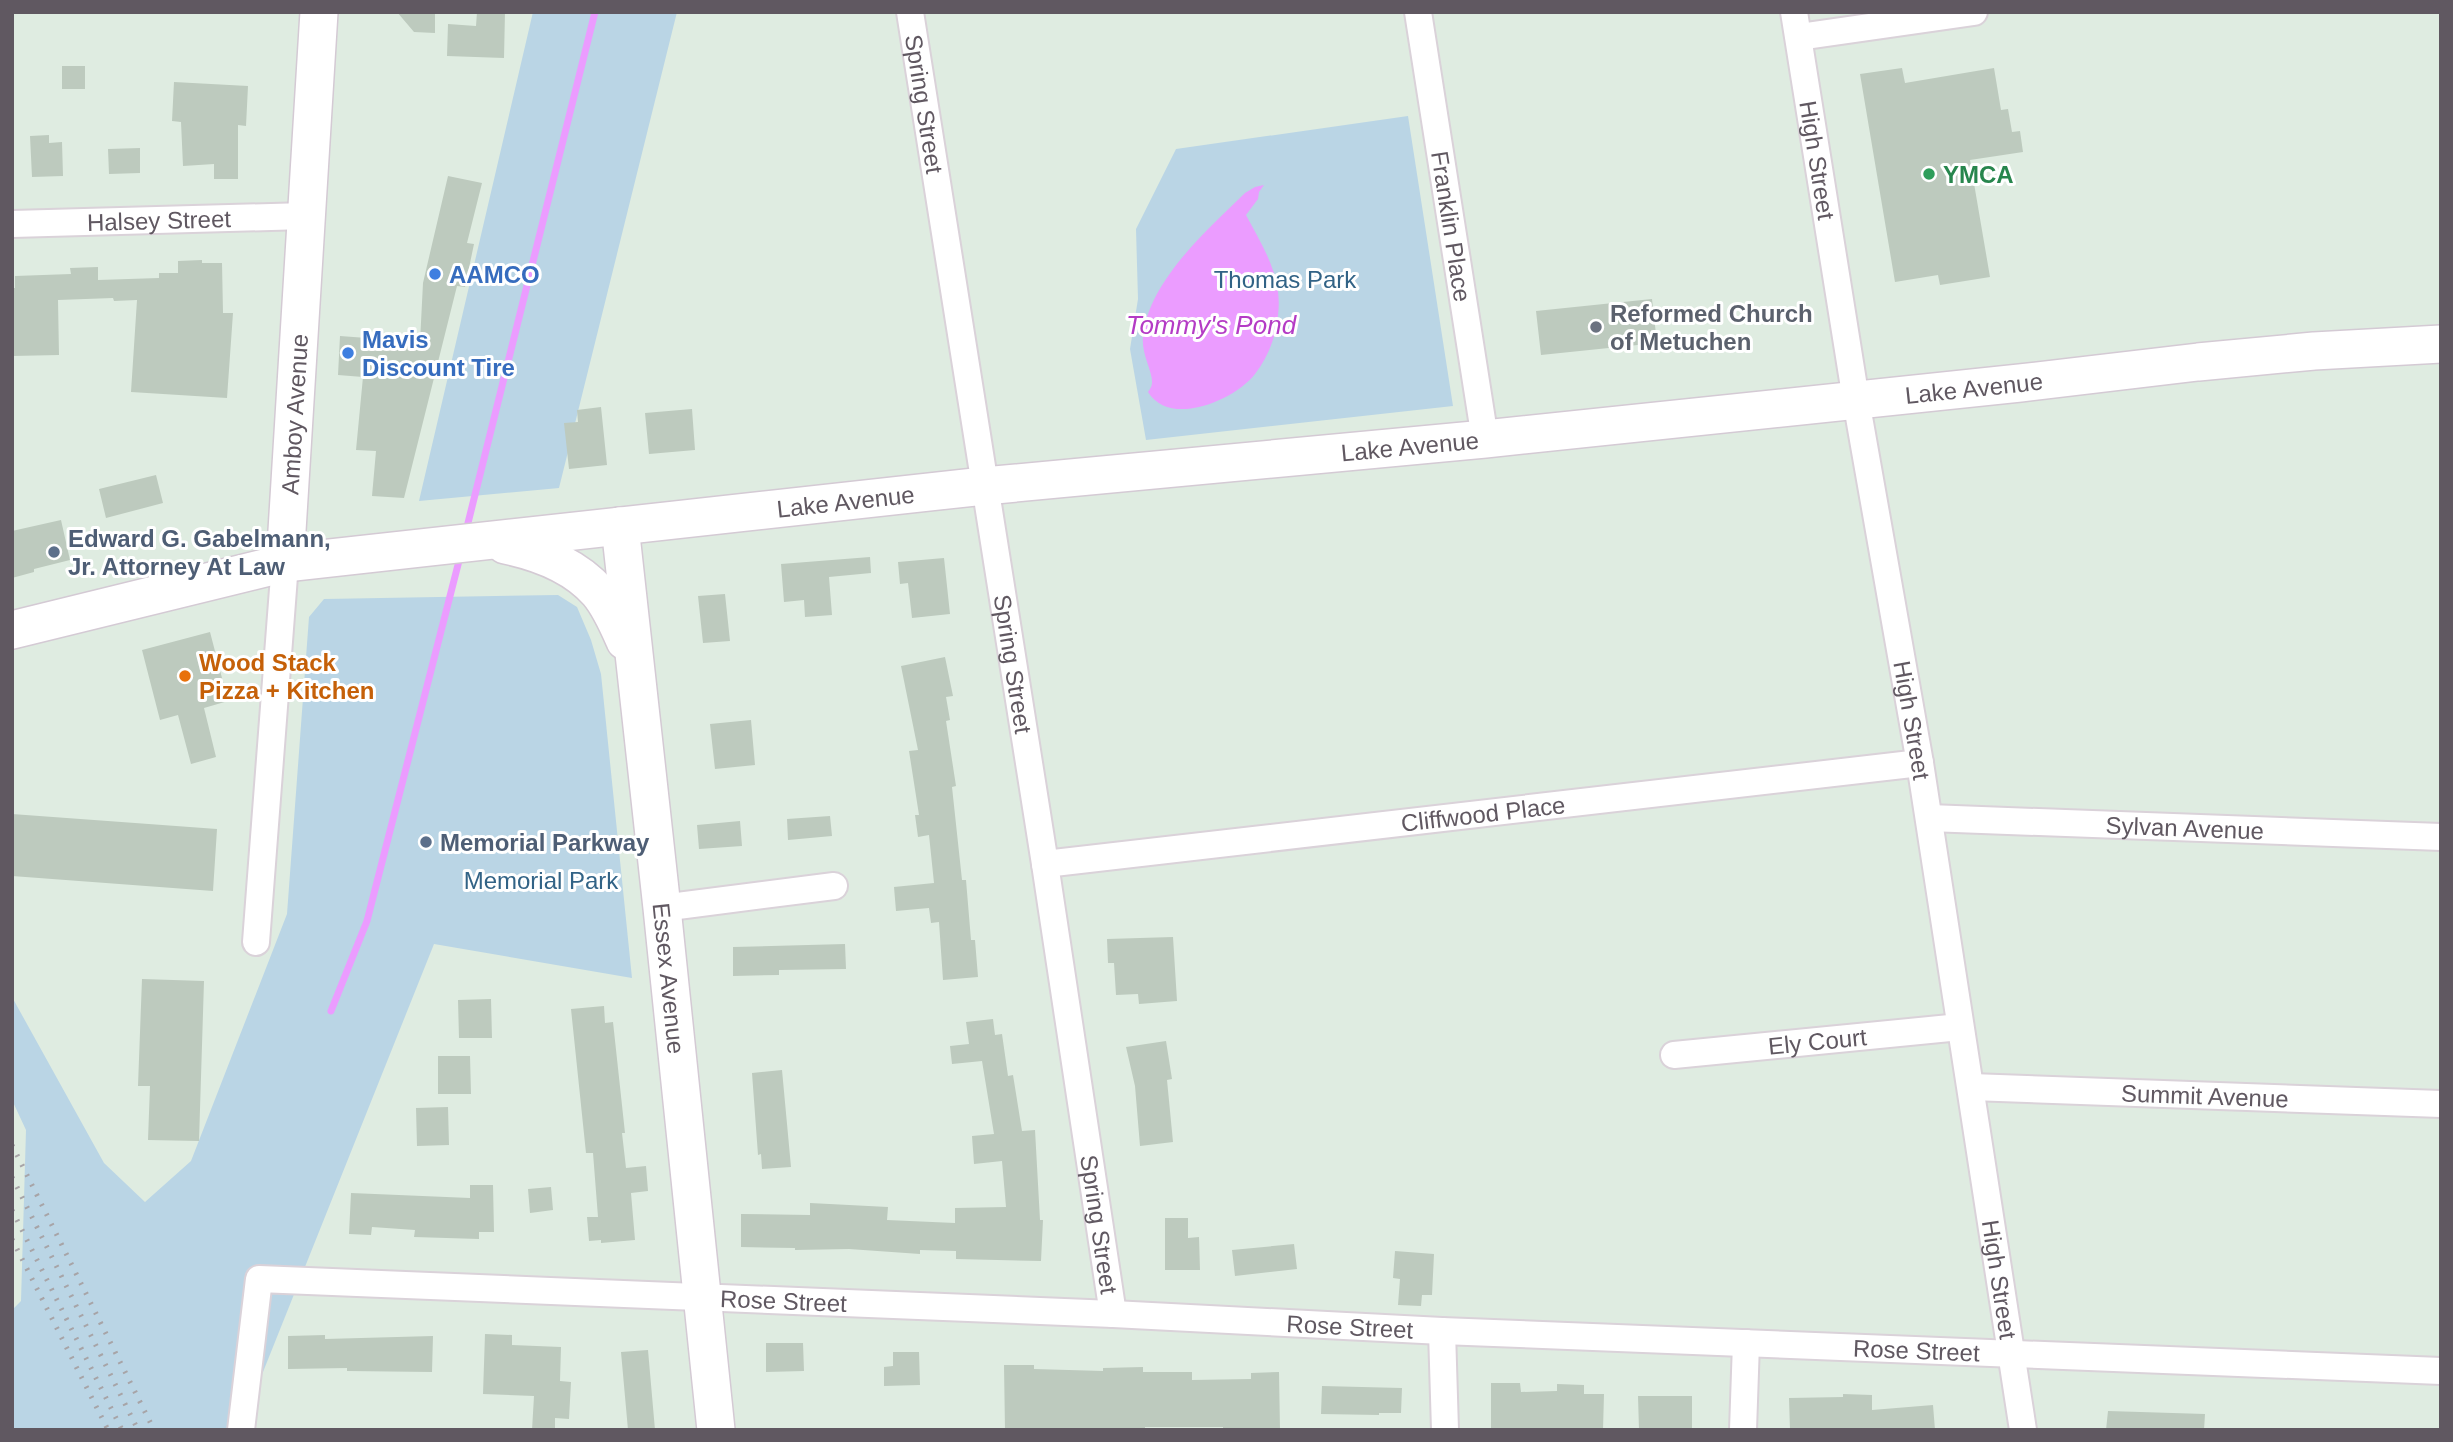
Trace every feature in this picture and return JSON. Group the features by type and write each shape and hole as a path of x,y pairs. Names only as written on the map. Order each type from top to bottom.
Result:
{"street":[{"name":"Amboy Avenue","path":"256,942 285,563 319,12"},
{"name":"Spring Street","path":"910,12 1045,864 1113,1314"},
{"name":"Franklin Place","path":"1418,12 1485,439"},
{"path":"1796,24 1974,12"},
{"name":"High Street","path":"1796,24 1856,400 1929,818 2024,1430"},
{"name":"Halsey Street","path":"12,224 306,216"},
{"name":"Lake Avenue","path":"285,563 984,486 1485,439 2198,362 2314,351 2441,344"},
{"name":"Essex Avenue","path":"620,526 663,908 716,1430"},
{"path":"487,542 553,559 580,576 599,593 635,661"},
{"path":"12,630 285,563"},
{"name":"Cliffwood Place","path":"1045,864 1920,763"},
{"name":"Sylvan Avenue","path":"1929,818 2441,837"},
{"path":"663,908 834,886"},
{"name":"Ely Court","path":"1674,1055 1960,1027"},
{"name":"Summit Avenue","path":"1971,1087 2441,1104"},
{"name":"Rose Street","path":"241,1430 259,1279 1113,1314 1442,1331 2441,1371"},
{"path":"1442,1331 1445,1430"},
{"path":"1743,1430 1746,1343"}],"green space":[{"path":"533,12 677,12 559,488 419,501"},
{"name":"Thomas Park","path":"1408,116 1453,406 1146,440 1130,349 1138,299 1136,229 1176,149"},
{"name":"Memorial Park","path":"558,595 577,607 601,674 632,978 434,944 253,1397 255,1430 12,1430 12,1310 21,1301 26,1130 12,1100 12,997 104,1163 145,1202 191,1161 287,914 309,617 324,599"}],"water":[{"name":"Tommy's Pond","path":"1264,185 1246,215 1270,263 1278,288 1277,323 1264,361 1246,384 1218,401 1186,409 1171,408 1158,403 1148,392 1152,379 1143,343 1148,316 1156,296 1182,258 1214,223 1245,193"}],"building":[{"path":"397,12 435,12 435,33 414,32"},
{"path":"477,12 505,12 504,58 447,56 448,24 476,26"},
{"path":"62,66 85,66 85,89 62,89"},
{"name":"YMCA","path":"1902,68 1905,83 1994,68 2001,110 2008,109 2012,132 2020,131 2023,152 1970,160 1990,277 1940,285 1938,275 1895,282 1860,74"},
{"path":"174,82 248,86 246,126 238,125 238,179 214,179 214,164 183,166 181,122 172,121"},
{"path":"49,135 49,143 62,142 63,176 32,177 30,136"},
{"path":"140,148 140,173 109,174 108,149"},
{"path":"448,176 482,183 467,243 474,244 465,287 457,286 404,498 372,496 376,451 356,450 363,377 338,375 340,336 420,342 423,283"},
{"path":"202,260 202,263 222,263 223,313 233,313 227,398 131,392 137,300 58,300 59,355 12,356 12,288 15,288 15,276 71,274 70,268 98,267 98,280 159,278 159,273 178,273 178,261"},
{"name":"Reformed Church of Metuchen","path":"1652,299 1657,343 1541,355 1536,311"},
{"path":"601,407 607,465 569,469 564,423 578,422 577,410"},
{"path":"692,409 695,450 649,454 645,413"},
{"path":"156,475 163,503 106,518 99,489"},
{"path":"61,520 70,560 12,578 12,531"},
{"path":"870,557 871,573 829,577 832,615 805,617 804,600 784,602 781,564"},
{"path":"944,558 950,614 912,618 908,583 900,584 898,562"},
{"path":"725,594 730,641 703,643 698,596"},
{"name":"Wood Stack Pizza + Kitchen","path":"210,632 228,701 204,708 216,757 191,764 178,715 160,720 142,650"},
{"path":"945,657 953,696 946,697 950,720 946,721 956,786 952,787 962,880 966,880 971,940 975,940 978,977 943,980 939,922 931,923 929,908 896,911 894,887 934,883 929,835 918,837 915,815 919,815 909,751 918,750 901,666"},
{"path":"751,720 755,765 715,769 710,724"},
{"path":"12,814 217,829 213,891 12,876"},
{"path":"830,816 832,836 788,840 787,819"},
{"path":"740,821 742,846 699,849 697,825"},
{"path":"1173,937 1177,1001 1139,1004 1138,994 1116,995 1114,963 1108,963 1107,939"},
{"path":"845,944 846,969 779,970 779,975 733,976 733,947"},
{"path":"142,979 204,981 199,1141 148,1140 150,1086 138,1086"},
{"path":"491,999 492,1038 459,1038 458,1000"},
{"path":"604,1006 605,1023 613,1022 625,1133 622,1133 626,1168 646,1166 648,1191 631,1193 635,1240 601,1243 601,1240 589,1241 587,1217 598,1217 593,1153 586,1153 571,1009"},
{"path":"993,1019 995,1035 1002,1034 1008,1076 1013,1075 1022,1131 1035,1130 1040,1220 1043,1220 1041,1261 956,1259 956,1251 920,1250 920,1254 849,1249 741,1247 741,1214 810,1215 810,1203 888,1207 887,1220 955,1223 955,1208 1006,1207 1002,1161 974,1164 972,1136 994,1134 982,1061 952,1064 950,1046 969,1044 966,1022"},
{"path":"1166,1041 1172,1079 1167,1080 1173,1142 1140,1146 1135,1086 1126,1047"},
{"path":"438,1056 470,1056 471,1094 438,1094"},
{"path":"782,1070 791,1167 762,1169 761,1154 758,1155 752,1073"},
{"path":"448,1107 449,1145 417,1146 416,1108"},
{"path":"470,1185 493,1185 494,1232 479,1232 479,1239 414,1237 415,1230 372,1227 371,1235 349,1234 351,1193 470,1198"},
{"path":"551,1187 553,1210 530,1213 528,1189"},
{"path":"1165,1218 1188,1218 1188,1238 1199,1237 1200,1270 1165,1270"},
{"path":"1294,1244 1297,1269 1235,1276 1232,1250"},
{"path":"1395,1251 1434,1254 1432,1295 1422,1295 1421,1306 1398,1305 1400,1279 1393,1278"},
{"path":"485,1334 512,1335 512,1345 561,1347 560,1381 571,1382 569,1419 555,1418 555,1430 532,1430 534,1396 483,1394"},
{"path":"325,1335 325,1339 433,1336 432,1372 347,1371 347,1368 288,1369 288,1336"},
{"path":"766,1343 803,1343 804,1371 766,1372"},
{"path":"648,1350 655,1430 628,1430 621,1352"},
{"path":"893,1352 919,1352 920,1385 884,1386 884,1367 893,1366"},
{"path":"1004,1365 1034,1365 1034,1369 1103,1371 1103,1368 1143,1367 1143,1372 1192,1372 1192,1380 1251,1379 1251,1373 1279,1372 1280,1430 1145,1427 1145,1430 1005,1430"},
{"path":"1491,1383 1520,1383 1521,1392 1557,1391 1557,1384 1584,1385 1584,1394 1604,1394 1603,1430 1491,1430"},
{"path":"1322,1386 1402,1388 1401,1413 1321,1414"},
{"path":"1843,1394 1872,1395 1872,1410 1933,1405 1935,1430 1790,1430 1789,1398 1843,1397"},
{"path":"1638,1396 1692,1396 1692,1430 1639,1430"},
{"path":"2108,1411 2205,1414 2204,1430 2106,1430"}],"waterway":[{"path":"466,531 595,12"},
{"path":"331,1011 367,921 461,553"}],"railway":[{"path":"12,1145 154,1430"},
{"path":"12,1177 138,1430"},
{"path":"12,1210 122,1430"},
{"path":"12,1239 108,1430"}],"place":[{"name":"YMCA","path":"1929,174"},
{"name":"AAMCO","path":"435,274"},
{"name":"Reformed Church of Metuchen","path":"1596,327"},
{"name":"Mavis Discount Tire","path":"348,353"},
{"name":"Edward G. Gabelmann, Jr. Attorney At Law","path":"54,552"},
{"name":"Wood Stack Pizza + Kitchen","path":"185,676"},
{"name":"Memorial Parkway","path":"426,842"}]}
